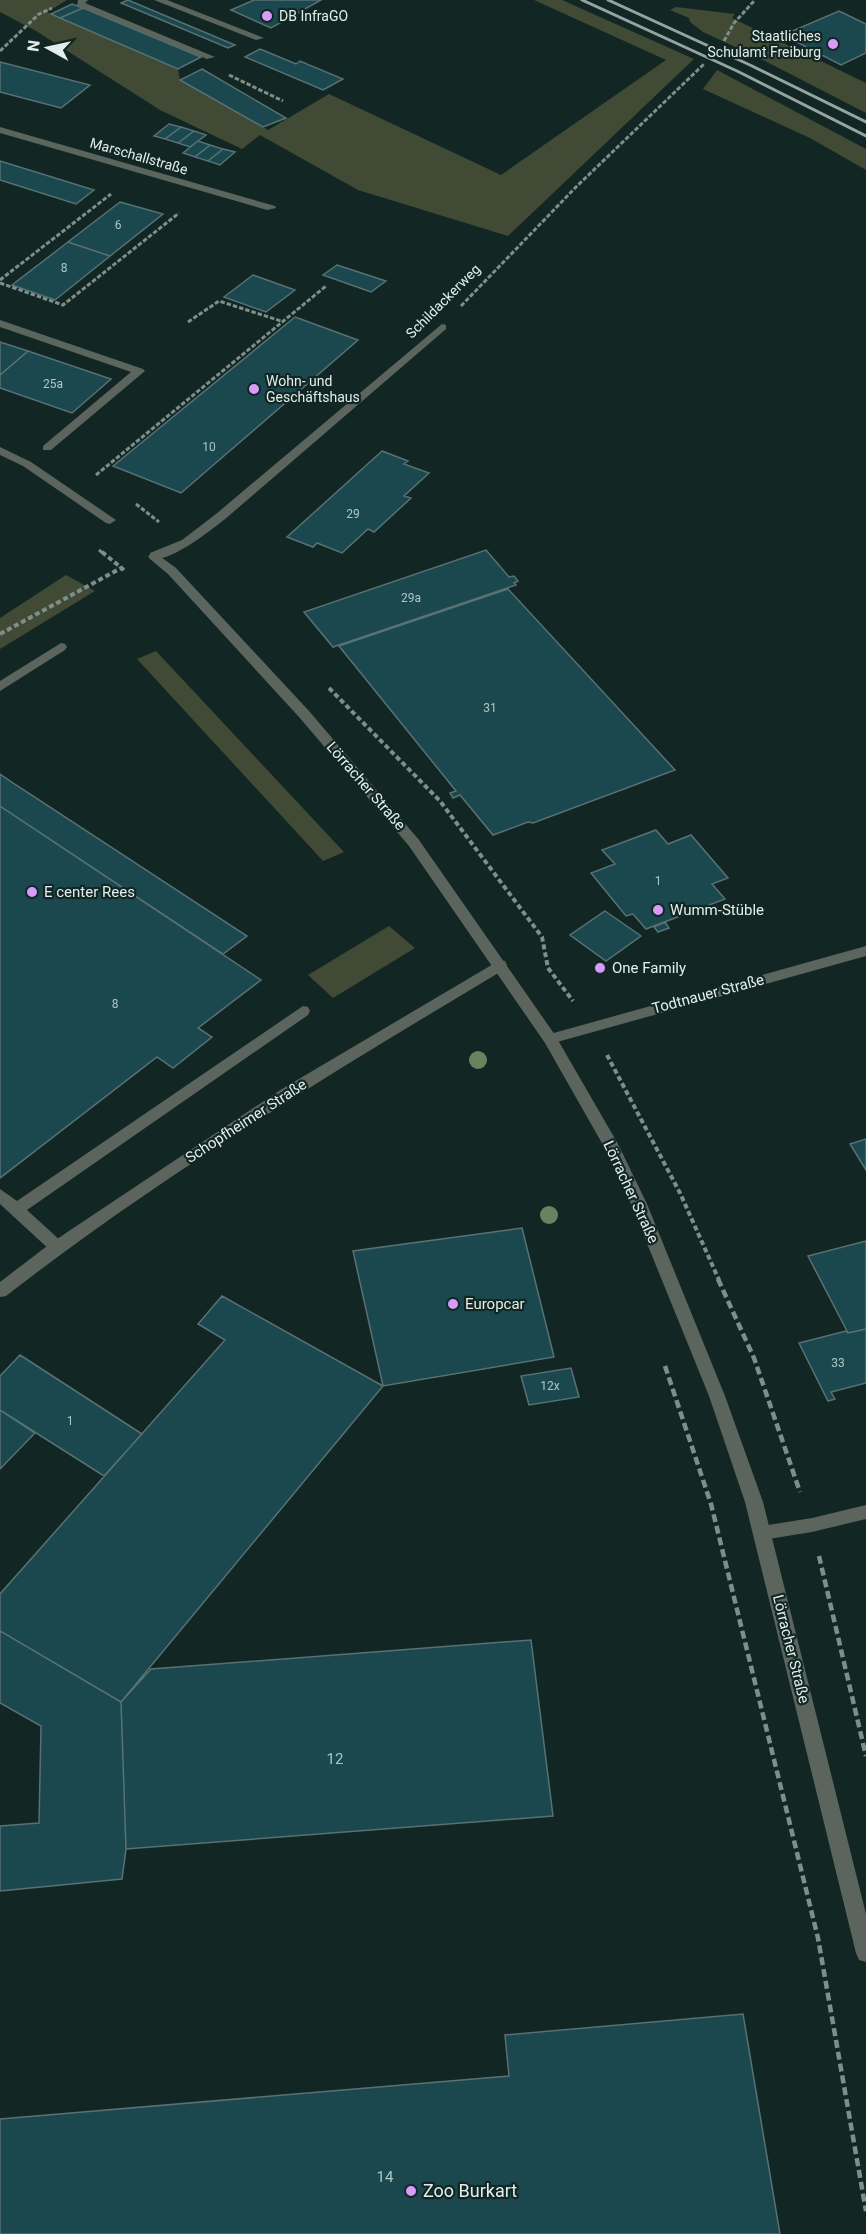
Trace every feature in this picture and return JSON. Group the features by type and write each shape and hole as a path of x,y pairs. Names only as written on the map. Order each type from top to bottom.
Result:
{"street":[{"path":"159,0 259,38"},
{"path":"82,1 80,4 210,57"},
{"name":"Marschallstraße","path":"0,130 272,208"},
{"path":"0,323 140,371 47,448"},
{"name":"Schildackerweg","path":"154,556 186,543 220,517 442,327"},
{"path":"0,450 27,464 110,520"},
{"name":"Lörracher Straße","path":"154,556 172,571 304,714 414,843 550,1039 610,1144 639,1203 717,1396 754,1502 866,1953"},
{"path":"0,687 61,647"},
{"name":"Todtnauer Straße","path":"550,1039 866,951"},
{"name":"Schopfheimer Straße","path":"0,1291 57,1247 287,1093 500,965"},
{"path":"15,1210 303,1011"},
{"path":"0,1195 57,1247"},
{"path":"762,1533 812,1526 866,1512"}],"path":[{"path":"0,51 39,14 72,0 82,1"},
{"path":"724,41 734,23 755,0"},
{"path":"210,57 219,70 283,101"},
{"name":"Schildackerweg","path":"442,327 514,249 704,64"},
{"path":"0,282 142,171"},
{"path":"0,282 63,305 182,211"},
{"path":"95,475 326,286"},
{"path":"188,322 219,301 281,321"},
{"path":"0,634 122,568"},
{"path":"663,1360 711,1504 818,1938 866,2211"}],"green space":[{"path":"0,0 67,0 47,12 178,69 180,80 268,130 329,94 501,175 666,60 534,0 562,0 694,59 508,236 358,190 260,135 242,149 160,110 36,31 0,12"},
{"path":"676,7 735,14 732,18 866,83 866,113 703,32 690,22 689,18 670,10"},
{"path":"717,70 866,149 866,170 810,138 703,89"},
{"path":"66,575 95,591 0,649 0,618"},
{"path":"156,651 344,852 323,861 137,659"},
{"path":"389,926 415,948 333,998 308,975"}],"building":[{"path":"128,0 235,45 228,48 121,3"},
{"name":"DB InfraGO","path":"254,0 321,0 271,28 231,10"},
{"path":"72,4 83,8 60,18 51,14"},
{"path":"83,8 201,57 178,69 60,18"},
{"name":"Staatliches Schulamt Freiburg","path":"839,11 866,24 866,53 841,65 783,35"},
{"path":"260,49 296,64 300,61 343,79 323,90 245,57"},
{"path":"0,62 90,85 61,108 0,92"},
{"path":"202,69 286,118 263,127 180,80"},
{"path":"169,124 181,127 165,139 154,136"},
{"path":"181,127 194,131 178,143 165,139"},
{"path":"194,131 206,135 190,147 178,143"},
{"path":"198,141 210,145 195,157 183,153"},
{"path":"210,145 223,149 208,161 195,157"},
{"path":"223,149 235,152 220,165 208,161"},
{"path":"0,161 94,190 76,204 0,180"},
{"path":"120,202 163,214 110,256 68,242"},
{"path":"68,242 110,256 55,300 12,285"},
{"path":"337,265 386,281 371,292 323,275"},
{"path":"253,275 295,290 266,312 224,297"},
{"name":"Wohn- und Geschäftshaus","path":"295,317 358,340 181,493 113,466"},
{"path":"0,342 28,351 0,375"},
{"path":"28,351 111,379 72,413 0,388 0,375"},
{"path":"382,451 408,461 404,464 429,473 404,496 411,498 374,532 368,529 342,553 317,543 313,547 287,537"},
{"path":"486,550 509,577 514,576 518,581 514,583 516,585 333,647 304,612"},
{"path":"508,589 675,770 533,823 528,822 493,835 460,795 453,798 450,793 456,791 339,646"},
{"path":"0,774 247,936 223,954 0,806"},
{"path":"0,806 261,980 198,1028 212,1037 173,1068 157,1057 0,1178"},
{"path":"656,830 668,844 691,835 728,878 712,884 725,899 646,929 633,914 626,916 591,873 615,864 602,850"},
{"path":"605,911 641,936 606,961 570,935"},
{"path":"665,922 669,928 658,932 654,927"},
{"path":"866,1139 866,1170 850,1144"},
{"name":"Europcar","path":"522,1228 554,1357 383,1386 353,1251"},
{"path":"866,1241 866,1329 848,1333 808,1256"},
{"path":"222,1296 383,1386 121,1702 0,1631 0,1594 225,1340 198,1324"},
{"path":"866,1329 866,1383 831,1392 835,1399 828,1401 799,1343 846,1331 848,1333"},
{"path":"20,1355 142,1434 104,1476 0,1410 0,1376"},
{"path":"571,1368 579,1397 529,1405 521,1376"},
{"path":"0,1410 35,1433 0,1469"},
{"path":"0,1631 121,1702 126,1849 122,1879 0,1891 0,1826 39,1823 41,1726 0,1703"},
{"path":"531,1640 553,1816 126,1849 121,1702 151,1669"},
{"path":"743,2014 780,2234 0,2234 0,2119 509,2076 505,2035"}],"railway":[{"path":"582,0 737,71 866,136"},
{"path":"608,0 750,65 866,122"}],"place":[{"name":"DB InfraGO","path":"267,16"},
{"name":"Staatliches Schulamt Freiburg","path":"833,44"},
{"name":"Wohn- und Geschäftshaus","path":"254,389"},
{"name":"E center Rees","path":"32,892"},
{"name":"Wumm-Stüble","path":"658,910"},
{"name":"One Family","path":"600,968"},
{"name":"Europcar","path":"453,1304"},
{"name":"Zoo Burkart","path":"411,2191"}]}
